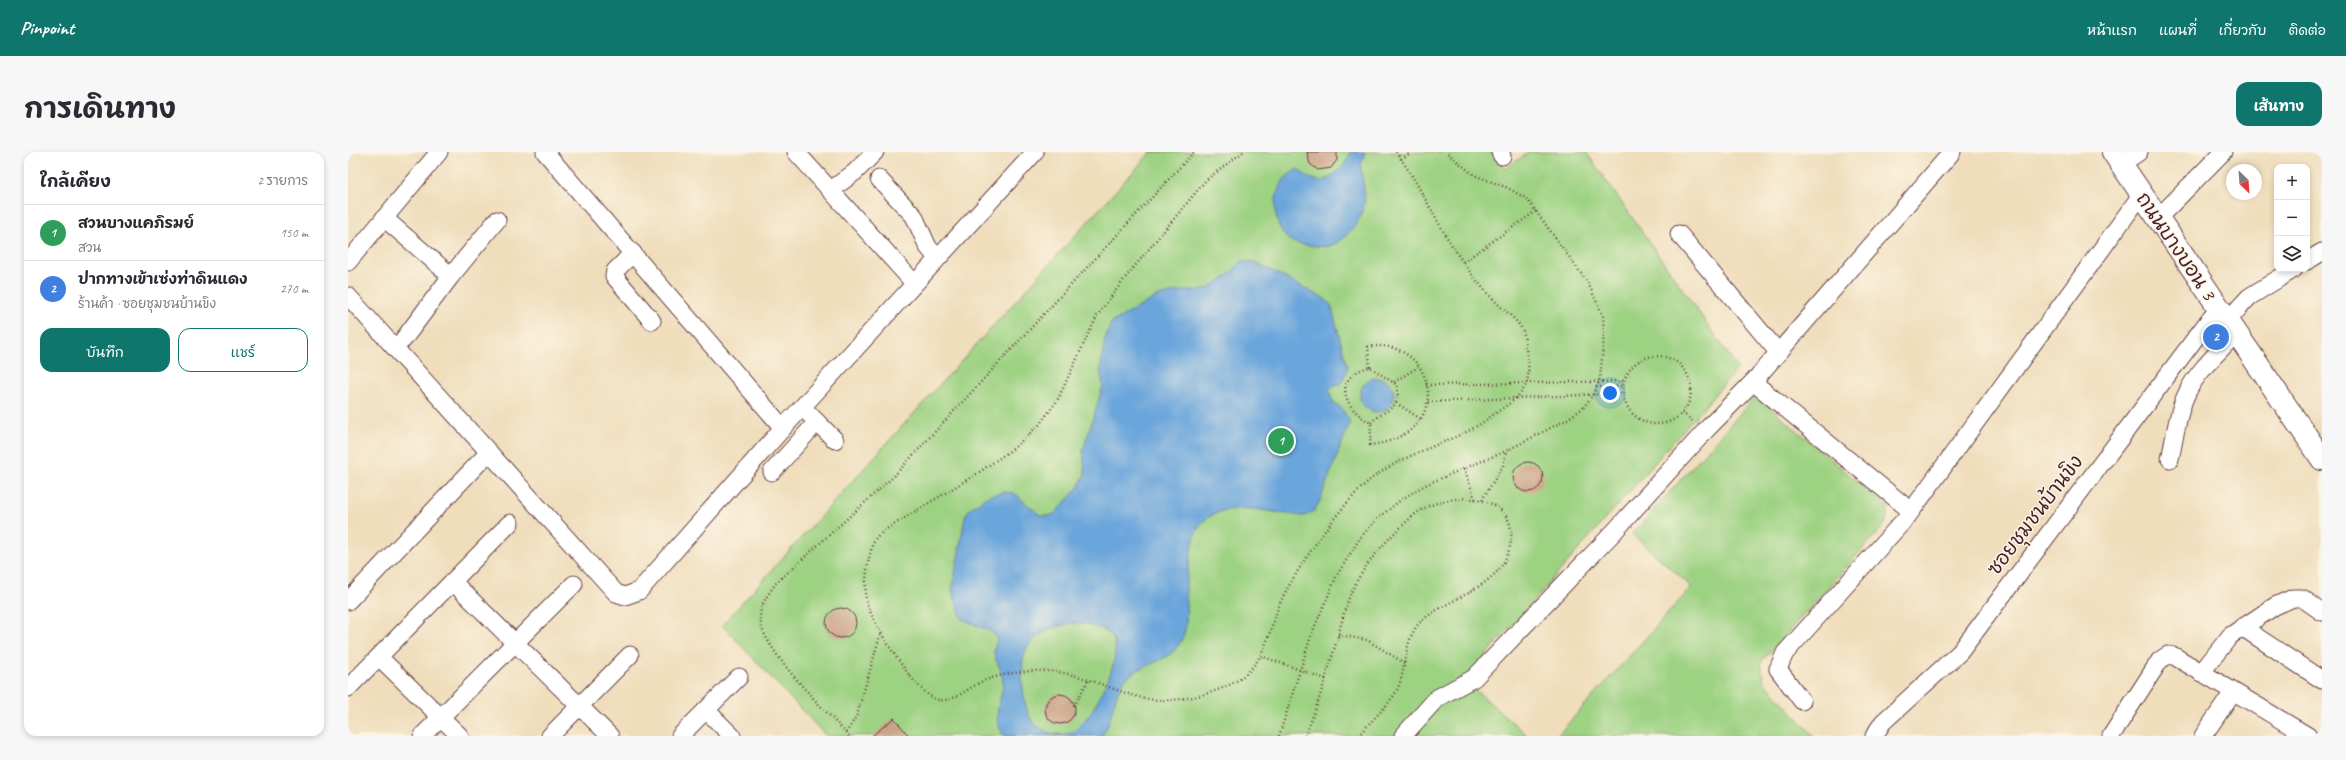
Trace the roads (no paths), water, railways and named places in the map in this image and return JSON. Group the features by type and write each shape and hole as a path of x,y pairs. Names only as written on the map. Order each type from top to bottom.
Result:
{"main road":[{"name":"ถนนบางบอน 3","path":"2116,159 2322,459"}],"street":[{"path":"348,262 439,152"},
{"path":"545,152 783,428"},
{"path":"796,152 914,283"},
{"path":"831,190 855,172 875,152"},
{"path":"348,296 616,593 625,596 639,591 783,428 1035,152"},
{"path":"1403,736 1437,698 1474,678 1753,382 1952,152"},
{"path":"2116,159 2139,152"},
{"path":"2157,219 2224,152"},
{"path":"879,179 914,216 928,247 937,258"},
{"path":"1802,701 1778,669 1785,653 1911,511 2141,195"},
{"path":"384,218 451,276"},
{"path":"404,340 451,276 497,220"},
{"path":"1679,234 1778,352"},
{"path":"2310,259 2322,252"},
{"path":"633,253 615,271 614,276 652,321"},
{"path":"2170,459 2182,404 2187,392 2201,372 2227,321 2249,297 2289,272"},
{"name":"ซอยชุมชนบ้านขิง","path":"1874,736 1883,722 1939,674 1960,652 2227,321"},
{"path":"1753,382 1911,511"},
{"path":"802,407 835,440"},
{"path":"772,472 817,422"},
{"path":"348,602 489,452"},
{"path":"348,688 510,523"},
{"path":"452,582 610,736"},
{"path":"422,736 574,584"},
{"path":"2201,673 2230,636 2275,606 2293,598 2302,598 2322,612"},
{"path":"2242,627 2322,680"},
{"path":"2111,736 2160,660 2168,655 2174,656 2233,692 2289,731 2308,736"},
{"path":"550,736 630,656"},
{"path":"379,657 460,736"},
{"path":"680,736 739,677"},
{"path":"2203,736 2233,692"},
{"path":"706,710 732,736"}],"water":[{"path":"1351,152 1365,152 1361,168 1365,198 1361,214 1355,225 1347,235 1337,243 1329,246 1303,245 1288,239 1277,221 1276,211 1278,191 1283,181 1289,174 1298,169 1307,177 1321,182 1339,170"},
{"path":"1242,261 1255,262 1325,299 1331,305 1348,369 1340,384 1335,385 1329,390 1333,403 1341,407 1350,422 1319,503 1313,512 1304,516 1262,510 1232,509 1218,512 1206,519 1197,530 1193,541 1186,590 1186,623 1180,643 1168,656 1137,671 1124,681 1116,697 1106,730 1101,736 1004,736 1000,728 997,715 1003,682 1002,674 994,652 997,637 990,631 962,619 952,591 965,517 969,509 990,495 1004,492 1014,493 1040,515 1048,516 1054,514 1077,489 1085,475 1083,450 1103,386 1100,371 1105,339 1111,323 1158,296 1174,292 1207,289 1226,277","holes":["1080,623 1102,629 1112,637 1115,646 1111,672 1098,701 1090,714 1081,724 1074,731 1066,734 1051,733 1037,726 1028,713 1024,695 1022,673 1024,654 1032,642 1044,632 1057,627"]},
{"path":"1374,378 1380,378 1389,383 1393,389 1393,401 1389,407 1380,412 1374,412 1365,407 1360,398 1360,392 1365,383"}],"place":[{"name":"ปากทางเข้าเซ่งท่าดินแดง","path":"2216,337"},
{"name":"สวนบางแคภิรมย์","path":"1281,441"}]}
